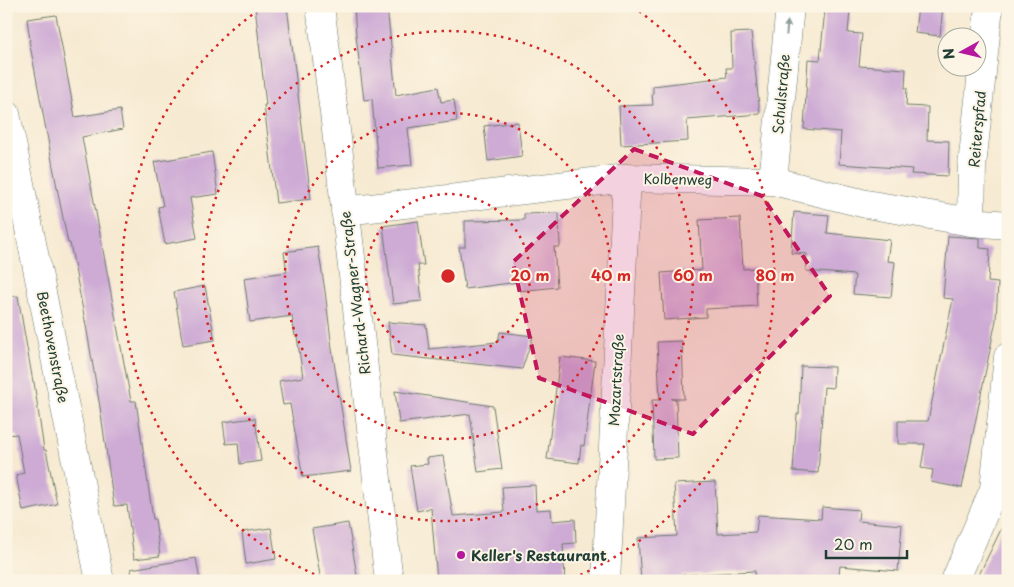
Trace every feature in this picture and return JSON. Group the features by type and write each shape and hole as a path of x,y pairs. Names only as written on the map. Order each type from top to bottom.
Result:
{"street":[{"name":"Richard-Wagner-Straße","path":"320,6 389,581"},
{"name":"Schulstraße","path":"773,181 790,6"},
{"name":"Reiterspfad","path":"971,222 972,166 989,6"},
{"name":"Beethovenstraße","path":"6,114 100,581"},
{"name":"Kolbenweg","path":"345,211 627,178 773,181 866,204 971,222 1008,225"},
{"name":"Mozartstraße","path":"606,581 627,178"},
{"path":"955,581 994,489 1008,357"}],"highlighted area":[{"path":"634,149 762,196 830,296 693,434 539,378 513,262"}],"building":[{"path":"255,6 287,6 311,199 276,203 264,105 266,105"},
{"path":"354,6 387,6 396,95 438,87 441,102 454,100 457,121 408,128 412,165 378,168 372,99 364,100"},
{"path":"918,6 943,6 941,28 936,28 936,36 915,33"},
{"path":"825,9 850,11 848,33 862,34 859,66 906,69 906,106 928,107 927,140 949,141 948,176 911,174 912,169 839,164 841,132 804,129 808,59 820,60"},
{"path":"56,15 75,117 120,110 123,129 82,137 131,401 136,401 160,556 134,559 127,505 114,506 87,331 29,40 27,19"},
{"path":"751,32 760,114 687,120 688,141 621,145 619,106 653,105 653,86 727,77 726,68 732,68 731,33"},
{"path":"518,122 522,156 488,161 484,126"},
{"path":"212,152 218,194 190,198 197,238 165,244 158,207 163,206 154,162"},
{"path":"794,212 829,215 827,233 890,240 887,261 895,262 891,297 853,294 855,275 806,271 807,254 791,253"},
{"path":"559,213 560,247 554,247 557,287 519,291 518,282 465,289 459,247 465,247 465,221 524,220 524,214"},
{"path":"740,218 743,269 755,268 757,306 706,309 706,317 664,320 661,273 702,270 699,220"},
{"path":"418,221 424,265 418,265 422,301 393,304 383,226"},
{"path":"948,236 980,238 980,248 990,249 988,282 998,283 996,320 962,488 931,482 933,470 921,468 925,444 898,444 898,421 928,421 953,299 943,298"},
{"path":"318,247 351,471 303,477 290,404 283,405 279,381 303,377 292,316 250,322 244,278 287,272 284,252"},
{"path":"205,286 215,340 183,345 174,292"},
{"path":"18,296 44,450 46,450 57,504 23,511 16,475 24,473 17,434 6,435 6,297"},
{"path":"388,322 426,325 429,349 498,342 500,332 533,336 522,369 392,355"},
{"path":"682,341 684,399 676,399 678,458 654,459 652,400 660,400 657,342"},
{"path":"560,357 595,361 584,446 581,445 579,463 547,459"},
{"path":"801,366 834,367 833,388 824,387 818,473 793,471 797,414 799,414"},
{"path":"395,391 493,406 502,469 478,472 470,414 399,423"},
{"path":"255,418 261,461 240,464 238,443 226,444 223,422"},
{"path":"443,456 453,516 504,512 502,487 535,485 536,510 551,509 552,521 575,519 576,543 563,544 565,581 437,581 431,508 417,511 410,466 428,464 427,458"},
{"path":"715,482 718,534 756,532 758,515 821,519 822,507 859,510 858,521 902,525 898,571 840,566 838,581 754,581 755,571 682,575 683,581 641,581 638,538 677,536 674,484"},
{"path":"1008,515 1008,581 976,581"},
{"path":"348,523 358,581 321,581 312,529"},
{"path":"271,528 276,559 246,564 242,532"},
{"path":"196,558 200,581 132,581 131,569"}],"place":[{"name":"Keller's Restaurant","path":"461,555"}]}
